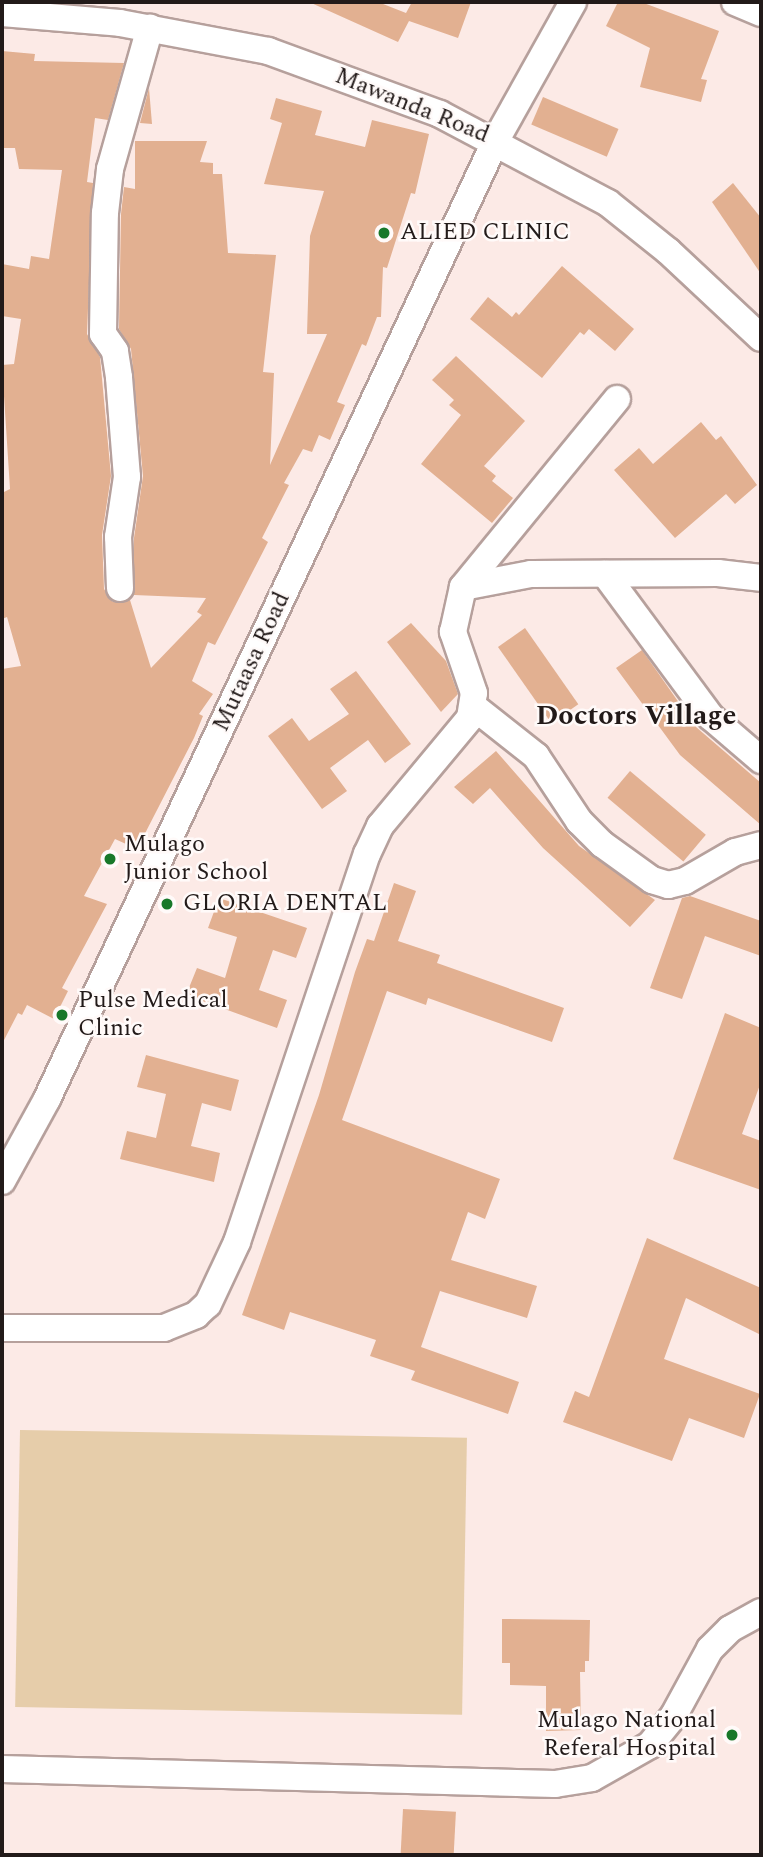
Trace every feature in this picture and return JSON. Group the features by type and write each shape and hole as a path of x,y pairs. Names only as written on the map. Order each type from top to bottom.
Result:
{"street":[{"name":"Mutaasa Road","path":"2,1181 47,1098 496,140 573,2"},
{"path":"735,2 761,13"},
{"name":"Mawanda Road","path":"2,13 150,28 268,51 440,114 496,140 617,210 761,338"},
{"path":"120,588 118,537 127,477 115,351 103,334 106,213 110,169 150,28"},
{"path":"2,1328 164,1328 196,1315 208,1304 237,1242 367,854 380,826 465,729 474,707 472,682 453,632 463,587 617,399"},
{"path":"463,587 531,574 761,578"},
{"path":"605,574 711,717 761,760"},
{"path":"474,707 536,755 579,821 601,844 652,880 668,885 685,881 735,852 761,845"},
{"path":"2,1769 555,1784 592,1778 619,1767 650,1745 674,1715 710,1649 730,1629 761,1612"}],"shaded area":[{"path":"20,1430 467,1438 462,1715 15,1707"}],"building":[{"path":"309,2 378,2 406,13 412,2 471,2 458,38 409,21 398,42"},
{"path":"618,2 641,2 719,31 701,79 707,80 701,102 640,87 650,48 606,26"},
{"path":"2,51 35,54 34,61 124,63 108,120 95,118 87,182 93,183 87,334 100,357 111,476 102,535 104,589 113,602 130,600 151,668 202,615 197,612 206,598 134,595 134,538 143,476 131,349 119,329 121,214 124,187 135,189 135,141 207,141 200,162 213,163 213,174 222,174 228,253 276,255 263,372 274,373 270,465 327,334 307,334 310,236 324,191 264,184 282,123 270,119 276,98 322,111 315,135 365,147 372,120 429,134 415,194 411,193 387,268 383,267 381,317 377,317 366,346 362,344 337,402 345,405 330,440 319,435 312,452 303,449 284,483 289,485 262,538 268,542 215,645 208,642 192,681 213,694 199,714 203,716 194,738 137,849 115,839 84,896 107,904 62,988 68,991 54,1019 27,1005 22,1015 18,1013 2,1044 2,669 21,666 7,617 2,619 2,493 10,489 2,365 14,364 21,319 2,316 2,264 29,269 31,256 49,259 62,170 19,169 15,148 3,148"},
{"path":"149,88 152,124 140,123"},
{"path":"543,97 618,129 607,157 531,125"},
{"path":"733,183 761,218 761,274 712,202"},
{"path":"562,266 634,329 615,351 589,329 584,335 580,332 542,378 470,319 488,297 512,317 516,312 519,315"},
{"path":"456,356 525,421 484,466 496,476 492,481 513,498 492,523 421,464 461,415 449,405 454,400 432,380"},
{"path":"701,422 716,440 721,436 757,485 735,504 726,494 675,538 614,470 639,448 653,464"},
{"path":"411,623 446,661 458,694 441,712 387,642"},
{"path":"525,628 578,704 551,723 498,647"},
{"path":"642,650 696,727 761,783 761,825 680,755 616,668"},
{"path":"356,671 411,744 385,763 368,740 330,768 347,791 322,809 268,736 292,718 309,741 349,714 330,689"},
{"path":"496,751 579,846 655,900 630,927 543,848 490,788 473,804 454,787"},
{"path":"630,771 706,835 683,861 608,798"},
{"path":"394,883 416,891 398,941 440,955 437,963 564,1008 552,1042 428,998 426,1005 387,991 342,1120 500,1179 485,1219 468,1212 451,1260 537,1286 527,1318 440,1291 421,1347 519,1382 508,1414 411,1380 415,1371 370,1356 376,1340 290,1312 284,1330 242,1315 319,1095 355,972 367,939 374,941"},
{"path":"690,896 761,921 761,956 705,936 682,999 650,988 682,898"},
{"path":"219,898 307,928 296,958 273,950 259,990 287,1000 277,1028 186,995 197,968 225,978 237,937 208,928"},
{"path":"725,1013 761,1028 761,1082 742,1134 761,1141 761,1190 673,1159"},
{"path":"146,1055 239,1080 231,1111 202,1103 191,1146 220,1153 214,1182 120,1159 127,1131 156,1138 166,1094 137,1087"},
{"path":"647,1238 761,1288 761,1335 686,1298 664,1359 760,1394 744,1438 689,1418 672,1461 563,1422 575,1391 589,1397"},
{"path":"502,1619 590,1620 589,1661 585,1661 585,1672 580,1672 581,1730 546,1731 546,1686 510,1685 510,1663 502,1663"},
{"path":"403,1809 456,1812 454,1855 401,1855"}],"place":[{"name":"ALIED CLINIC","path":"384,233"},
{"name":"Mulago Junior School","path":"110,859"},
{"name":"GLORIA DENTAL","path":"167,904"},
{"name":"Pulse Medical Clinic","path":"62,1015"},
{"name":"Mulago National Referal Hospital","path":"732,1735"}],"district":[{"name":"Doctors Village","path":"636,716"}]}
